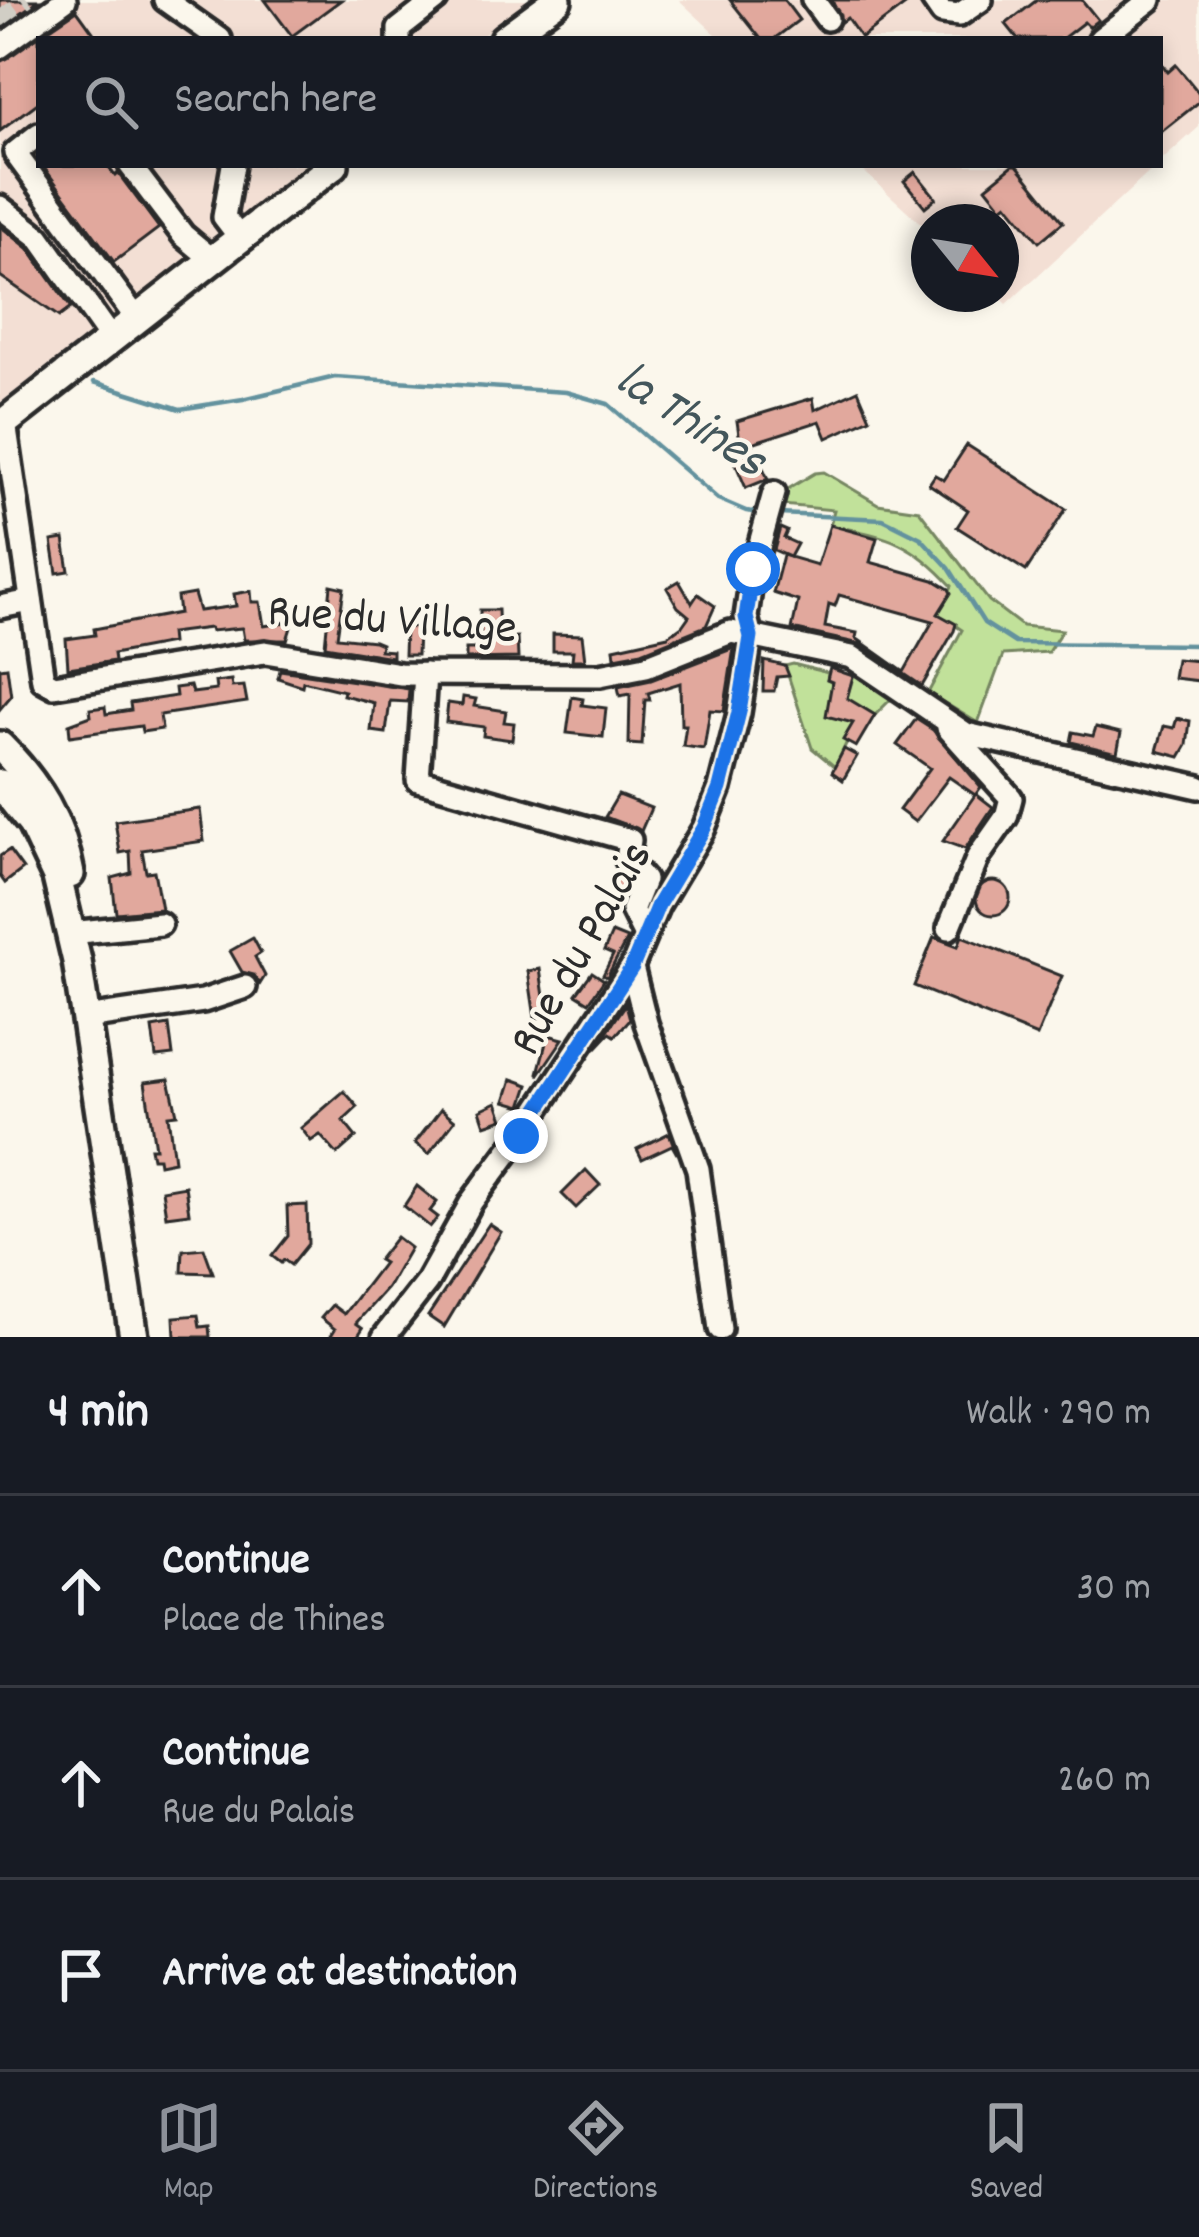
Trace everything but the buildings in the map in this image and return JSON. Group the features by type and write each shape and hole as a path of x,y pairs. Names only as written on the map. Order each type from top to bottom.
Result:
{"main road":[{"path":"507,36 540,5"},
{"path":"3,424 330,168"},
{"path":"0,746 39,788 80,932 77,961"},
{"path":"0,784 59,858 134,1337"}],"street":[{"path":"0,47 64,0"},
{"path":"165,0 216,36"},
{"path":"399,36 399,29 436,0"},
{"path":"813,0 827,19"},
{"path":"932,0 942,13 959,15 981,0"},
{"path":"1104,36 1146,1"},
{"path":"36,136 15,153 137,319"},
{"path":"132,168 183,235 213,260"},
{"path":"232,168 224,217 240,238"},
{"path":"0,207 39,237 111,339"},
{"path":"0,608 31,601 3,424"},
{"name":"Rue du Palais","path":"384,1337 427,1282 472,1201 521,1136 632,967 644,934 704,828 720,788 739,712 743,629 774,493"},
{"name":"Rue du Village","path":"31,601 43,680 54,686 265,652 400,674 600,675 646,666 743,629"},
{"path":"743,629 852,657 966,734 1199,787"},
{"path":"425,674 418,780 630,840 627,860 644,880 632,910 644,934"},
{"path":"943,722 970,758 1011,798 1006,817 978,857 949,928"},
{"path":"80,932 160,924"},
{"path":"632,967 646,1024 698,1169 719,1329"},
{"path":"86,1018 203,1001 245,987"}],"shaded area":[{"path":"0,0 529,0 482,36 36,36 36,168 309,168 0,403"},
{"path":"679,0 1199,0 1199,127 1163,159 1163,36 718,36"},
{"path":"860,168 1154,168 1019,293 1019,204 911,204 911,214"}],"green space":[{"path":"824,472 878,504 919,510 989,601 1022,626 1062,630 1048,652 1003,655 978,723 928,693 962,630 938,614 952,586 924,559 897,543 830,525 834,510 782,505 788,489"},
{"path":"785,666 828,673 827,680 832,682 828,708 847,698 856,667 896,694 875,715 863,708 835,767 812,748"}],"waterway":[{"name":"la Thines","path":"94,382 180,409 335,377 566,392 608,404 718,499 761,513"},
{"name":"la Thines","path":"779,514 883,519 921,538 949,568 984,623 1015,643 1199,645"}],"tunnel":[{"path":"0,22 29,0"}],"route":[{"path":"521,1136 632,967 658,905 704,828 720,788 739,712 751,637 746,617 753,569"}]}
